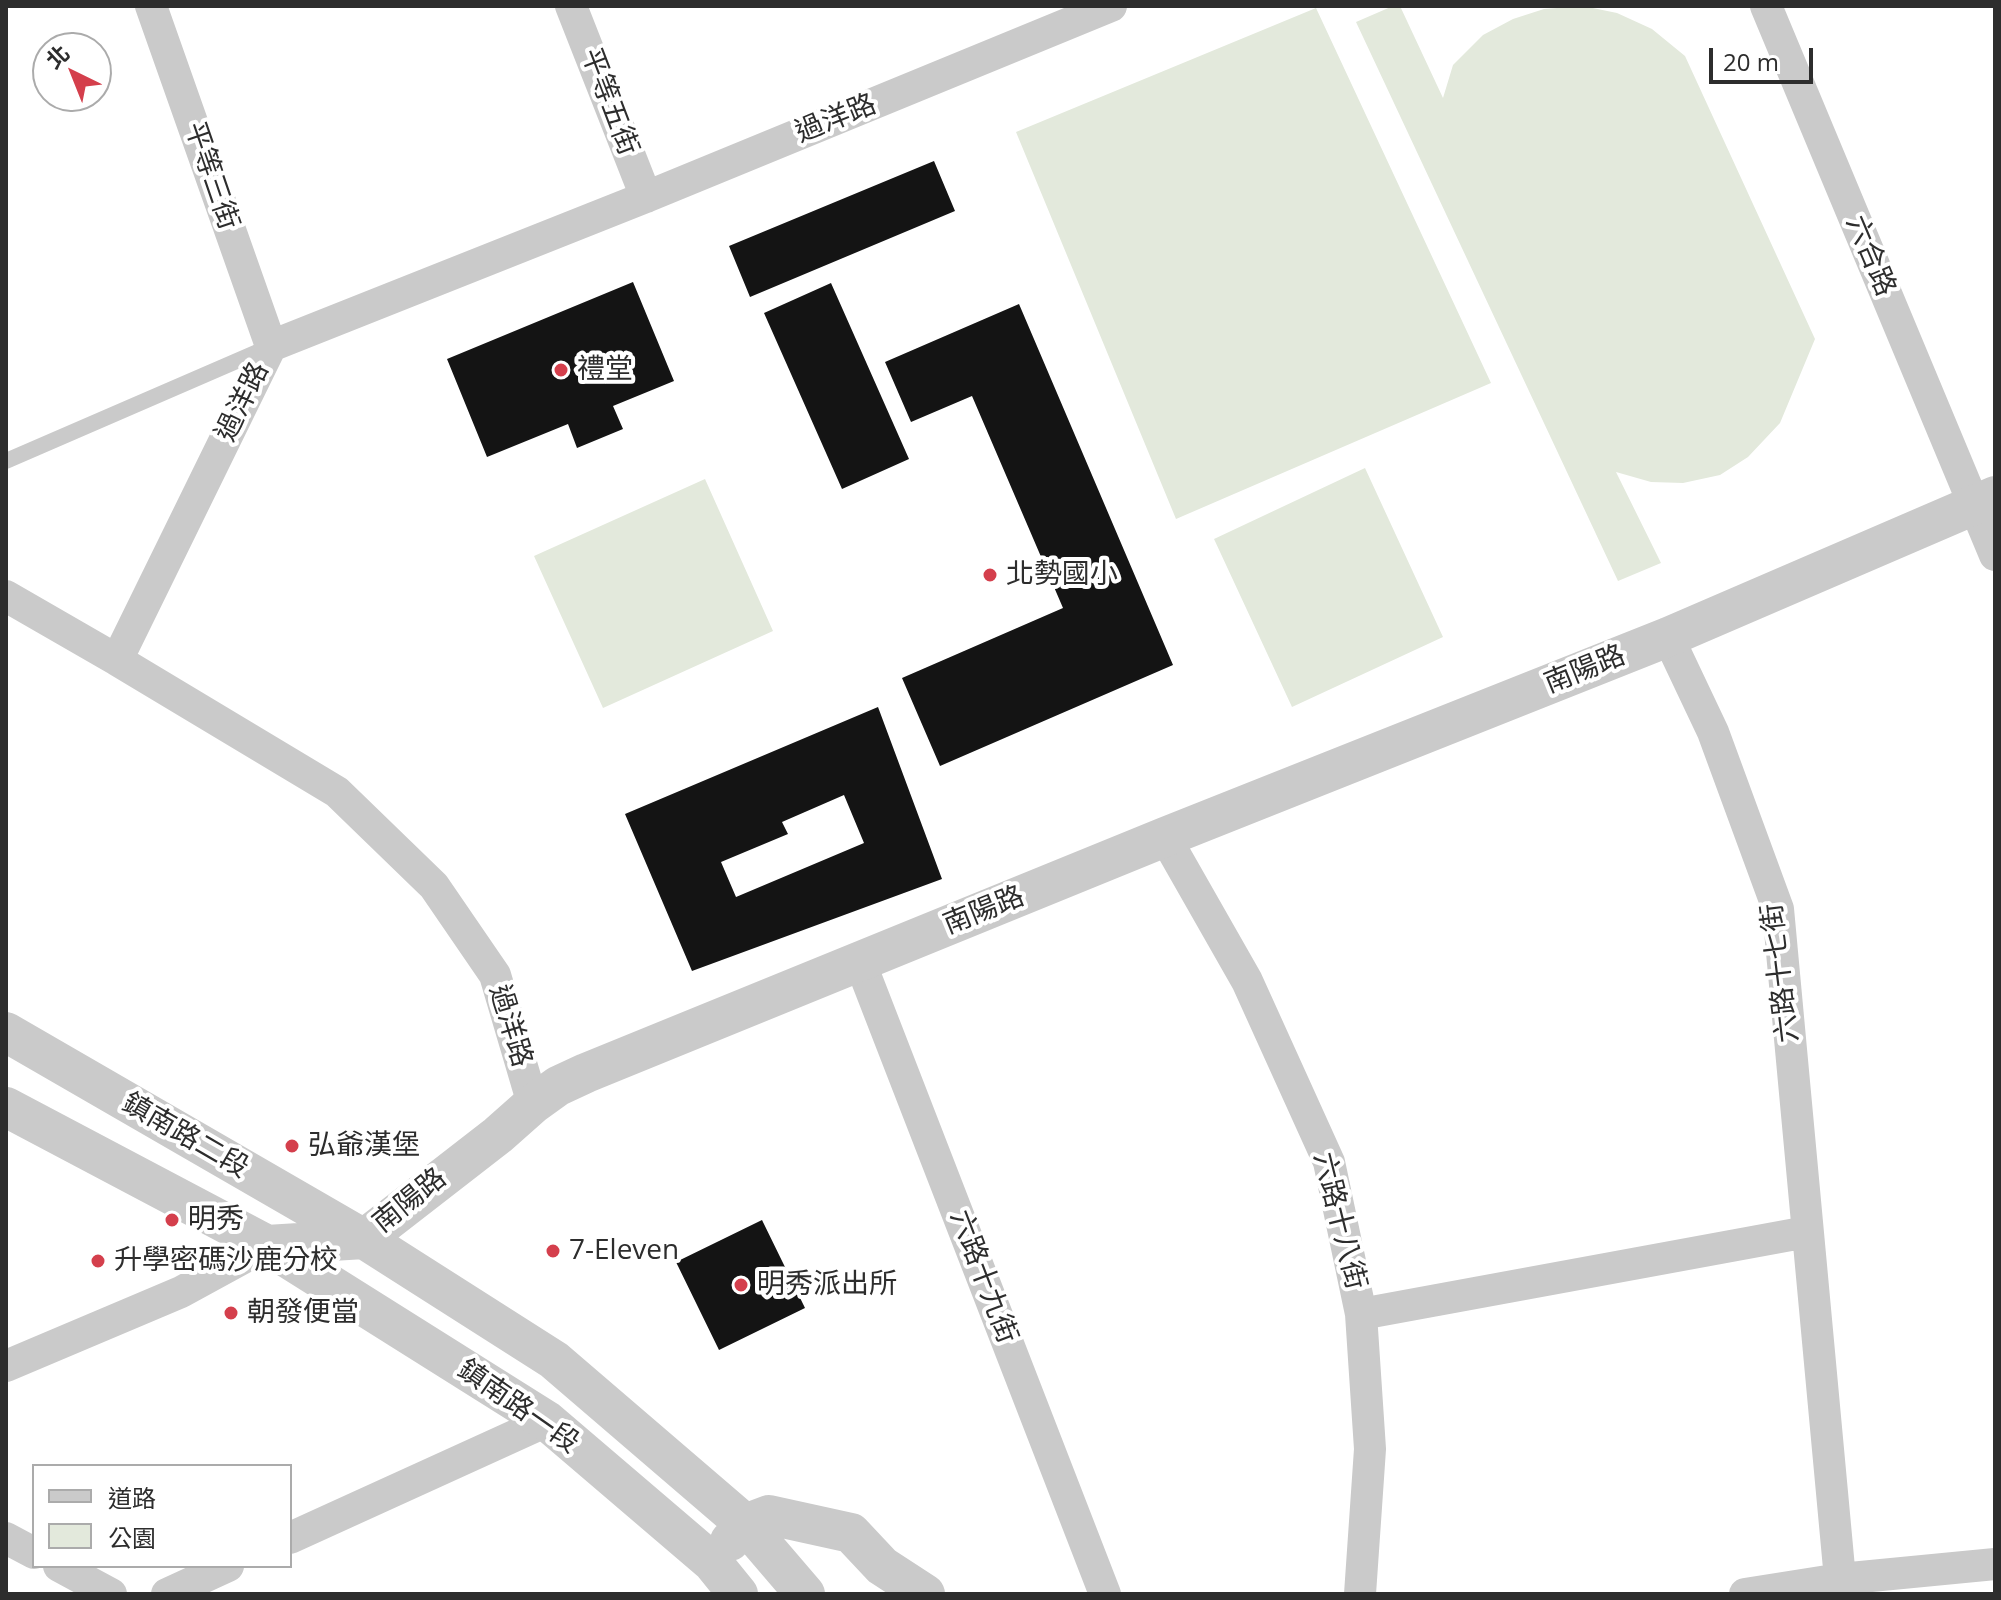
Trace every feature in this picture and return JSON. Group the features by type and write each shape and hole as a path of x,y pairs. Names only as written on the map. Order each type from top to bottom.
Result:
{"street":[{"name":"平等三街","path":"151,6 271,346"},
{"name":"平等五街","path":"571,6 646,197"},
{"name":"過洋路","path":"533,1104 495,975 434,886 337,792 117,660 271,346 646,197 1059,16 1111,6"},
{"name":"六合路","path":"1766,6 1985,501 1995,555"},
{"name":"南陽路","path":"6,1366 181,1292 267,1245 364,1239 533,1104 558,1086 586,1073 1165,837 1668,637 1985,501"},
{"path":"6,596 117,660"},
{"name":"六路十七街","path":"1668,637 1713,732 1778,909 1840,1579"},
{"name":"六路十八街","path":"1165,837 1247,981 1329,1162 1361,1314 1370,1449 1360,1594"},
{"name":"六路十九街","path":"860,962 1105,1594"},
{"name":"鎮南路二段","path":"6,1032 364,1239"},
{"name":"鎮南路二段","path":"6,1107 267,1245"},
{"path":"1361,1314 1807,1232"},
{"name":"鎮南路一段","path":"364,1239 554,1360 745,1524 805,1594"},
{"name":"鎮南路一段","path":"267,1245 547,1421 712,1562 738,1594"},
{"path":"292,1537 547,1421"},
{"path":"712,1562 745,1524 769,1515 851,1533 882,1566 925,1594"},
{"path":"6,1538 32,1552"},
{"path":"1745,1594 1840,1579 1995,1564"},
{"path":"63,1568 111,1594"},
{"path":"167,1594 224,1568"}],"lane":[{"path":"6,461 271,346"}],"green space":[{"path":"1400,6 1443,98 1453,65 1483,35 1513,19 1544,9 1583,6 1617,13 1652,29 1685,56 1815,339 1780,423 1748,457 1720,475 1683,483 1651,482 1616,472 1661,563 1618,581 1356,22"},
{"path":"1316,8 1491,383 1176,519 1016,132"},
{"path":"1365,468 1443,637 1292,707 1214,539"},
{"path":"705,479 773,631 603,708 534,556"}],"building":[{"path":"934,161 955,211 750,297 729,246"},
{"name":"禮堂","path":"633,282 674,381 613,406 623,429 577,448 568,424 487,457 447,359"},
{"path":"831,283 909,459 842,489 764,313"},
{"path":"1019,304 1173,665 940,766 902,678 1063,608 972,396 911,422 885,362"},
{"path":"878,707 942,879 692,971 625,814","holes":["844,795 864,843 736,897 721,862 788,834 782,822"]},
{"name":"明秀派出所","path":"762,1220 805,1308 719,1350 676,1262"}],"place":[{"name":"禮堂","path":"561,370"},
{"name":"北勢國小","path":"990,575"},
{"name":"弘爺漢堡","path":"292,1146"},
{"name":"明秀","path":"172,1220"},
{"name":"7-Eleven","path":"553,1251"},
{"name":"升學密碼沙鹿分校","path":"98,1261"},
{"name":"明秀派出所","path":"741,1285"},
{"name":"朝發便當","path":"231,1313"}]}
